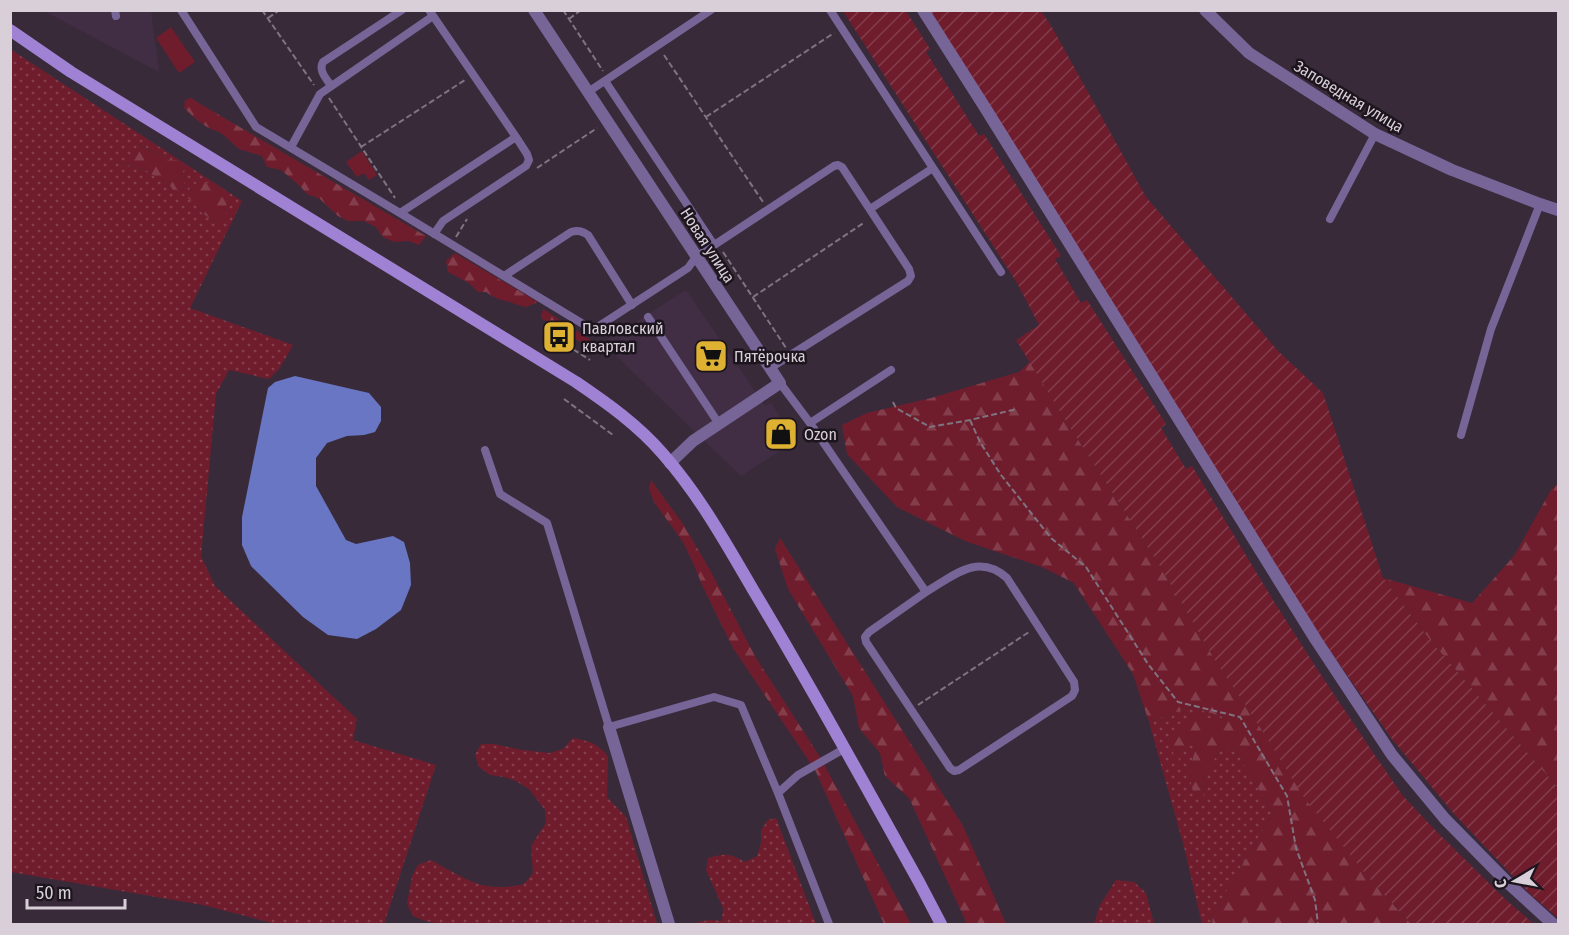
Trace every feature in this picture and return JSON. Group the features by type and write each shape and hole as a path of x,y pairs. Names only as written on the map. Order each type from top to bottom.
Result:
{"main road":[{"path":"10,30 71,72 576,382 630,422 661,452 683,478 709,516 772,622 941,924"}],"street":[{"name":"Новая улица","path":"534,10 780,383"},
{"path":"923,10 1316,640 1392,755 1445,819 1507,882 1553,924"},
{"name":"Заповедная улица","path":"1205,10 1249,52 1375,134 1452,170 1558,210"},
{"path":"670,463 693,441 780,383"},
{"path":"609,727 669,924"}],"lane":[{"path":"181,10 256,127 402,212 434,234 588,327 599,326 632,305 688,268 696,256 834,166 842,167 909,269 910,276 908,281 770,368"},
{"path":"331,86 321,70 323,62 402,10"},
{"path":"588,92 711,10"},
{"path":"830,10 1001,272"},
{"path":"291,147 320,94 431,13 516,137 529,160 526,166 443,220 434,234"},
{"path":"607,80 715,244"},
{"path":"1330,219 1375,134"},
{"path":"402,212 516,137"},
{"path":"872,213 933,168"},
{"path":"1461,435 1491,329 1539,204"},
{"path":"504,276 571,232 583,231 588,235 632,305"},
{"path":"648,317 719,424"},
{"path":"810,423 891,370"},
{"path":"780,383 926,592"},
{"path":"485,450 500,494 547,523 609,727 714,697 741,705 829,924"},
{"path":"987,566 999,571 1006,578 1038,626 1074,682 1075,690 1072,696 959,770 954,771 911,710 866,642 865,637 926,592 964,568 987,566"},
{"path":"778,793 798,775 844,749"}],"path":[{"path":"262,10 320,94 330,98 402,212"},
{"path":"268,18 280,10"},
{"path":"563,10 607,80"},
{"path":"568,19 581,10"},
{"path":"706,117 842,28"},
{"path":"658,46 767,210"},
{"path":"362,147 473,75"},
{"path":"753,297 872,213"},
{"path":"715,244 791,355"},
{"path":"543,330 590,360"},
{"path":"564,399 613,435"},
{"path":"893,402 896,408 930,427 1017,409"},
{"path":"970,420 980,442 1002,475 1051,538 1086,567 1148,664 1178,702 1240,717 1287,796 1296,848 1315,900 1318,924"},
{"path":"911,710 1038,626"}],"shaded area":[{"path":"44,11 151,11 159,72"},
{"path":"686,290 765,406 771,403 796,440 741,476 603,343"}],"green space":[{"path":"843,11 906,11 930,49 926,52 979,136 984,134 1061,256 1055,259 1081,303 1087,300 1166,424 1161,428 1186,469 1192,466 1273,600 1374,754 1403,796 1505,899 1534,924 1411,924 1368,877 1305,799 1218,665 1158,563 1016,340 1039,325 1017,283"},
{"path":"929,11 1041,11 1146,197 1278,351 1323,393 1383,578 1430,640 1558,788 1558,918 1530,894 1455,815 1392,739 1309,621"},
{"path":"171,27 195,62 179,73 156,38"},
{"path":"10,49 242,201 190,308 293,345 279,369 269,379 229,370 216,394 201,556 215,586 357,719 353,740 436,765 384,924 276,924 203,905 11,872","holes":["139,144 169,160 176,160 184,169 182,174 185,189 173,190 167,183 145,169 126,164 135,154","210,185 219,189 216,223 201,212 199,203"]},
{"path":"191,98 426,236 419,245 409,241 394,242 383,237 376,227 364,221 348,221 338,216 320,199 307,194 281,170 267,167 262,156 239,149 221,133 197,120 184,108 185,100"},
{"path":"138,144 169,160 184,163 182,174 185,189 173,190 167,183 145,169 135,168 126,163 135,154"},
{"path":"362,151 377,175 369,180 364,173 357,177 346,162"},
{"path":"201,180 222,192 227,208 224,220 216,223 201,212 199,203 185,196 190,188"},
{"path":"455,253 538,302 526,307 497,299 486,292 478,292 469,283 448,272 446,261"},
{"path":"543,309 595,343 589,347 541,318"},
{"path":"1030,362 1158,563 1218,665 1368,877 1411,924 1212,924 1213,914 1273,813 1233,746 1220,750 1206,773 1203,798 1194,796 1189,774 1196,745 1189,736 1177,763 1169,742 1176,726 1196,713 1218,722 1224,717 1190,707 1149,722 1133,674 1074,583 1042,567 965,541 897,507 847,454 842,425 867,413 931,398 1019,372"},
{"path":"651,480 683,524 756,658 820,757 911,924 884,924 815,770 733,648 683,542 654,502 649,489"},
{"path":"1558,484 1558,788 1430,640 1383,578 1472,603 1514,556 1551,490"},
{"path":"780,538 963,826 1006,924 967,924 909,798 885,776 880,753 859,728 853,696 788,589 775,549"},
{"path":"1190,707 1224,717 1218,723 1196,714 1177,762 1189,736 1196,745 1189,774 1203,798 1206,773 1220,750 1233,746 1273,813 1213,914 1212,924 1202,924 1184,847 1149,722"},
{"path":"573,738 592,743 608,756 607,797 626,817 657,924 442,924 413,916 407,904 412,876 418,865 431,860 467,879 492,887 524,884 533,873 531,846 546,823 545,810 529,789 516,781 490,775 479,767 475,755 481,744 550,753 563,749"},
{"path":"776,818 816,924 694,924 709,920 722,921 723,908 706,870 708,858 727,855 745,862 757,856 761,843 761,830 768,820"},
{"path":"1116,880 1134,882 1146,893 1154,924 1092,924 1100,905"}],"water":[{"path":"295,376 369,393 381,407 381,421 375,432 347,436 327,443 316,458 316,486 346,540 356,544 393,536 404,542 410,563 411,585 401,610 376,629 357,639 328,635 303,617 251,566 242,545 242,517 268,388 275,382"}],"place":[{"name":"Павловский квартал","path":"559,337"},
{"name":"Пятёрочка","path":"711,356"},
{"name":"Ozon","path":"781,434"}]}
